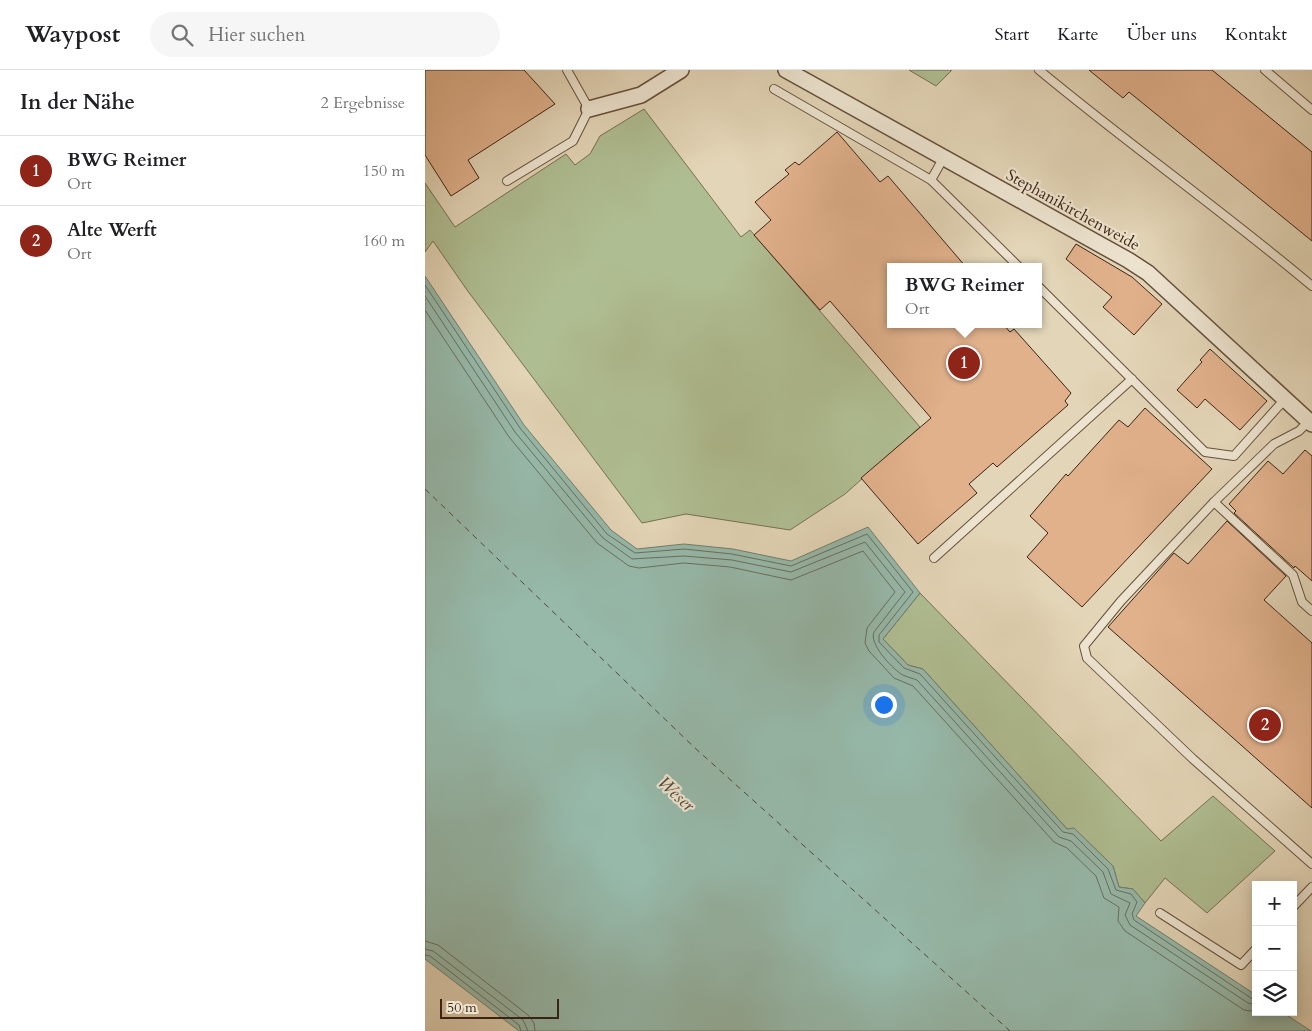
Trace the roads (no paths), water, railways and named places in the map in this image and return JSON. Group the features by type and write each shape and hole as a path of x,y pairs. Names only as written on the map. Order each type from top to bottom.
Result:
{"street":[{"path":"589,109 641,95 681,70"},
{"name":"Stephanikirchenweide","path":"786,70 1128,260 1148,273 1310,422"}],"lane":[{"path":"507,181 573,141 589,109 567,70"},
{"path":"1039,70 1115,133 1211,203 1312,286"},
{"path":"1265,70 1312,110"},
{"path":"774,89 931,180 1015,263"},
{"path":"931,180 944,157"},
{"path":"1042,290 1205,452 1235,456 1285,399"},
{"path":"934,558 1132,379"},
{"path":"1310,422 1299,431 1274,444 1214,502 1102,623 1084,646 1087,658 1193,759 1312,864"},
{"path":"1214,502 1293,575 1302,602 1312,611"},
{"path":"1297,903 1312,887"},
{"path":"1160,913 1241,965 1252,953"}],"water":[{"name":"Weser","path":"425,276 524,425 611,530 637,549 684,544 733,549 791,561 868,527 920,593 883,639 908,665 923,669 1067,829 1074,828 1113,866 1119,887 1133,889 1145,903 1136,916 1252,992 1252,1016 1288,1016 1311,1031 519,1031 425,959"}],"place":[{"name":"BWG Reimer","path":"964,363"},
{"name":"Alte Werft","path":"1265,725"}]}
